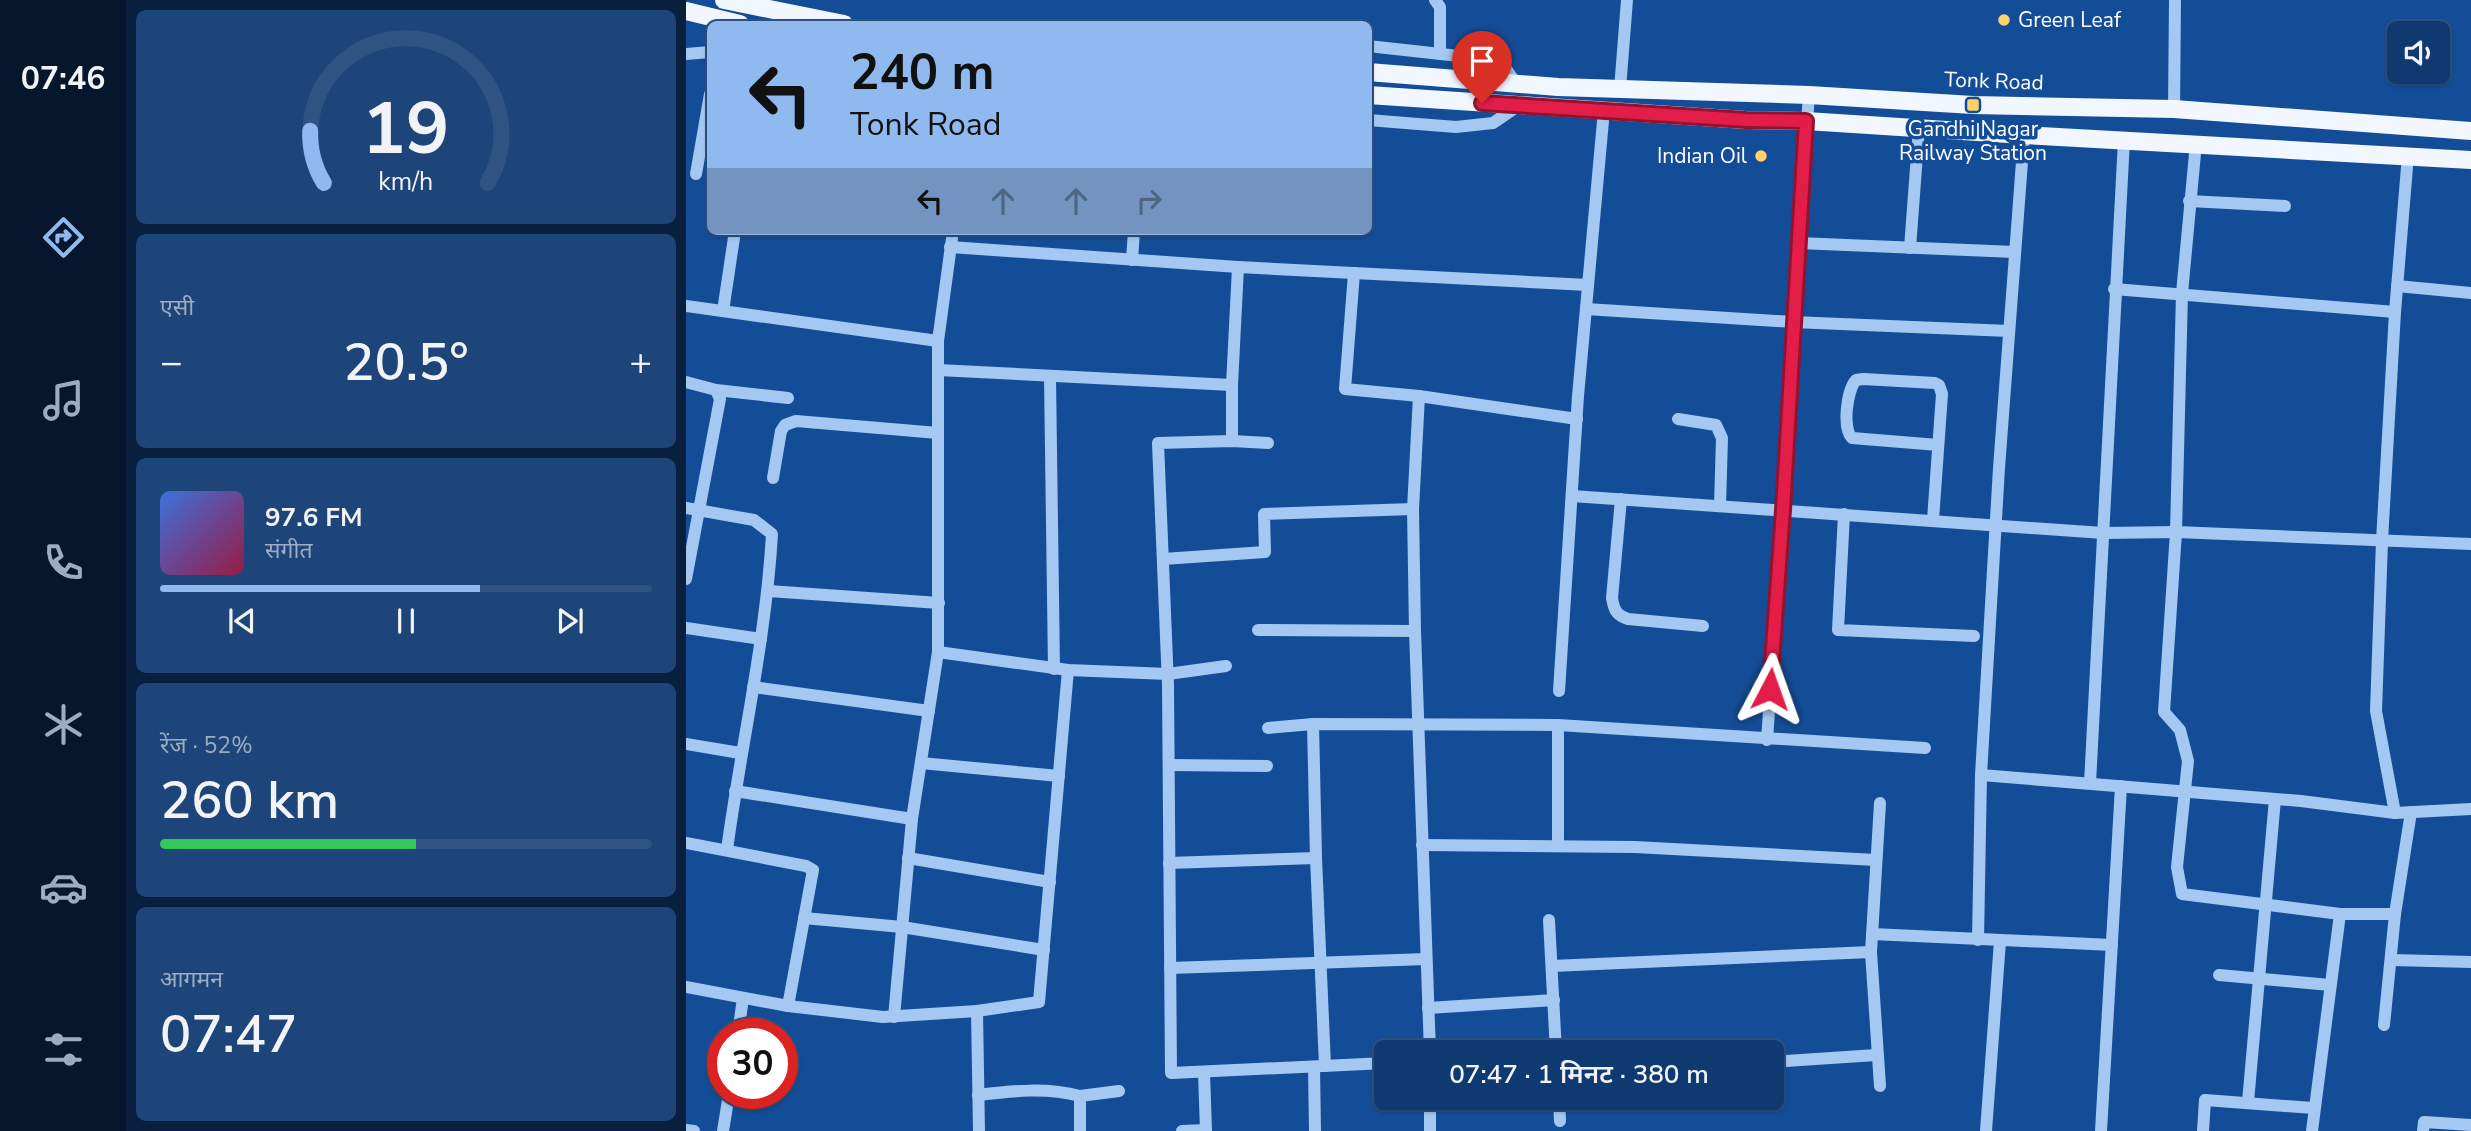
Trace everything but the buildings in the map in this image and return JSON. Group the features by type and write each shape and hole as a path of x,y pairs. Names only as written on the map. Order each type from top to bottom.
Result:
{"main road":[{"path":"724,0 829,21"},
{"path":"686,11 728,21"},
{"name":"Tonk Road","path":"1372,72 1620,89 1809,95 1973,105 2174,109 2471,131"},
{"path":"1372,95 1746,120 1806,121 2471,160"}],"street":[{"path":"1620,89 1627,0"},
{"path":"2174,109 2175,0"},
{"path":"1440,54 1441,2"},
{"path":"1372,46 1477,58 1503,64 1516,84"},
{"path":"686,54 707,52"},
{"path":"1767,740 1809,95"},
{"path":"1372,120 1456,127 1493,123 1518,106"},
{"path":"1559,691 1577,419 1604,110"},
{"path":"696,174 707,111"},
{"path":"1910,248 1919,128"},
{"path":"1978,940 1981,775 1995,524 2024,135"},
{"path":"2090,783 2124,140"},
{"path":"2196,143 2182,293 2176,532 2164,712 2180,730 2188,761 2177,867 2182,894 2340,914 2395,914"},
{"path":"2395,813 2376,710 2395,312 2408,155"},
{"path":"2189,201 2285,206"},
{"path":"723,311 734,235"},
{"path":"894,1017 912,819 939,652 938,341 952,235"},
{"path":"1132,260 1134,235"},
{"path":"1798,243 2015,252"},
{"path":"950,247 1238,267 1588,285"},
{"path":"1232,441 1231,385 1238,267"},
{"path":"1354,273 1345,389 1419,396 1577,419"},
{"path":"2397,286 2471,293"},
{"path":"2115,289 2395,312"},
{"path":"686,306 938,341"},
{"path":"1586,309 1793,322 2009,331"},
{"path":"938,370 1231,385"},
{"path":"1050,377 1054,669"},
{"path":"1933,520 1942,394 1939,385 1863,379 1856,380 1850,387 1847,428 1852,438 1938,445"},
{"path":"686,382 716,390 788,398"},
{"path":"686,579 692,509 719,411 720,399 716,390"},
{"path":"1419,396 1413,509 1417,725 1429,1040"},
{"path":"1678,419 1716,425 1719,430 1722,438 1720,506"},
{"path":"773,478 780,431 785,425 796,421 938,433"},
{"path":"1268,443 1157,443 1167,674 1171,1073 1374,1064"},
{"path":"1572,496 2104,533 2176,532 2471,544"},
{"path":"1621,499 1612,598 1614,610 1619,616 1628,619 1703,626"},
{"path":"692,509 754,520 772,534 769,591 740,753 727,850"},
{"path":"1163,559 1265,552 1264,514 1413,509"},
{"path":"1844,514 1838,630 1974,636"},
{"path":"769,591 939,603"},
{"path":"686,628 761,639"},
{"path":"1258,631 1415,631"},
{"path":"939,652 1068,670 1167,674 1226,666"},
{"path":"686,987 788,1006 883,1017 976,1011 1040,1002 1068,670"},
{"path":"753,687 929,711"},
{"path":"1268,728 1313,724 1558,725 1925,748"},
{"path":"1313,724 1320,963 1315,1131"},
{"path":"1558,725 1558,846"},
{"path":"686,744 740,753"},
{"path":"921,763 1059,776"},
{"path":"1168,765 1267,766"},
{"path":"1981,775 2276,799 2395,813 2471,809"},
{"path":"2101,1131 2122,786"},
{"path":"735,791 912,819"},
{"path":"2248,1102 2276,799"},
{"path":"1880,803 1871,952 1880,1086"},
{"path":"2384,1025 2395,914 2412,812"},
{"path":"686,843 806,866 813,870 788,1006"},
{"path":"1422,845 1635,848 1876,860"},
{"path":"908,859 1050,881"},
{"path":"1169,863 1316,859"},
{"path":"2312,1131 2340,914"},
{"path":"804,918 902,928 1044,950"},
{"path":"1549,920 1556,1040"},
{"path":"1872,934 2112,945"},
{"path":"1986,1131 2000,941"},
{"path":"1552,966 1871,952"},
{"path":"1170,968 1426,959"},
{"path":"2392,960 2471,962"},
{"path":"2219,975 2330,985"},
{"path":"740,1018 743,998"},
{"path":"1428,1007 1554,1000"},
{"path":"976,1011 979,1131"},
{"path":"1784,1061 1876,1055"},
{"path":"1182,1131 1206,1131 1204,1072"},
{"path":"978,1095 1059,1090 1080,1096 1119,1091"},
{"path":"1080,1096 1080,1131"},
{"path":"2203,1131 2205,1100 2313,1108"},
{"path":"723,1131 727,1109"},
{"path":"1430,1110 1430,1131"},
{"path":"1560,1110 1560,1121"},
{"path":"2423,1131 2424,1122 2471,1125"},
{"path":"686,1130 694,1131"}],"place":[{"name":"Green Leaf","path":"2004,20"},
{"name":"Gandhi Nagar Railway Station","path":"1973,105"},
{"name":"Indian Oil","path":"1761,156"}],"route":[{"path":"1482,103 1746,120 1806,121 1770,689"}]}
